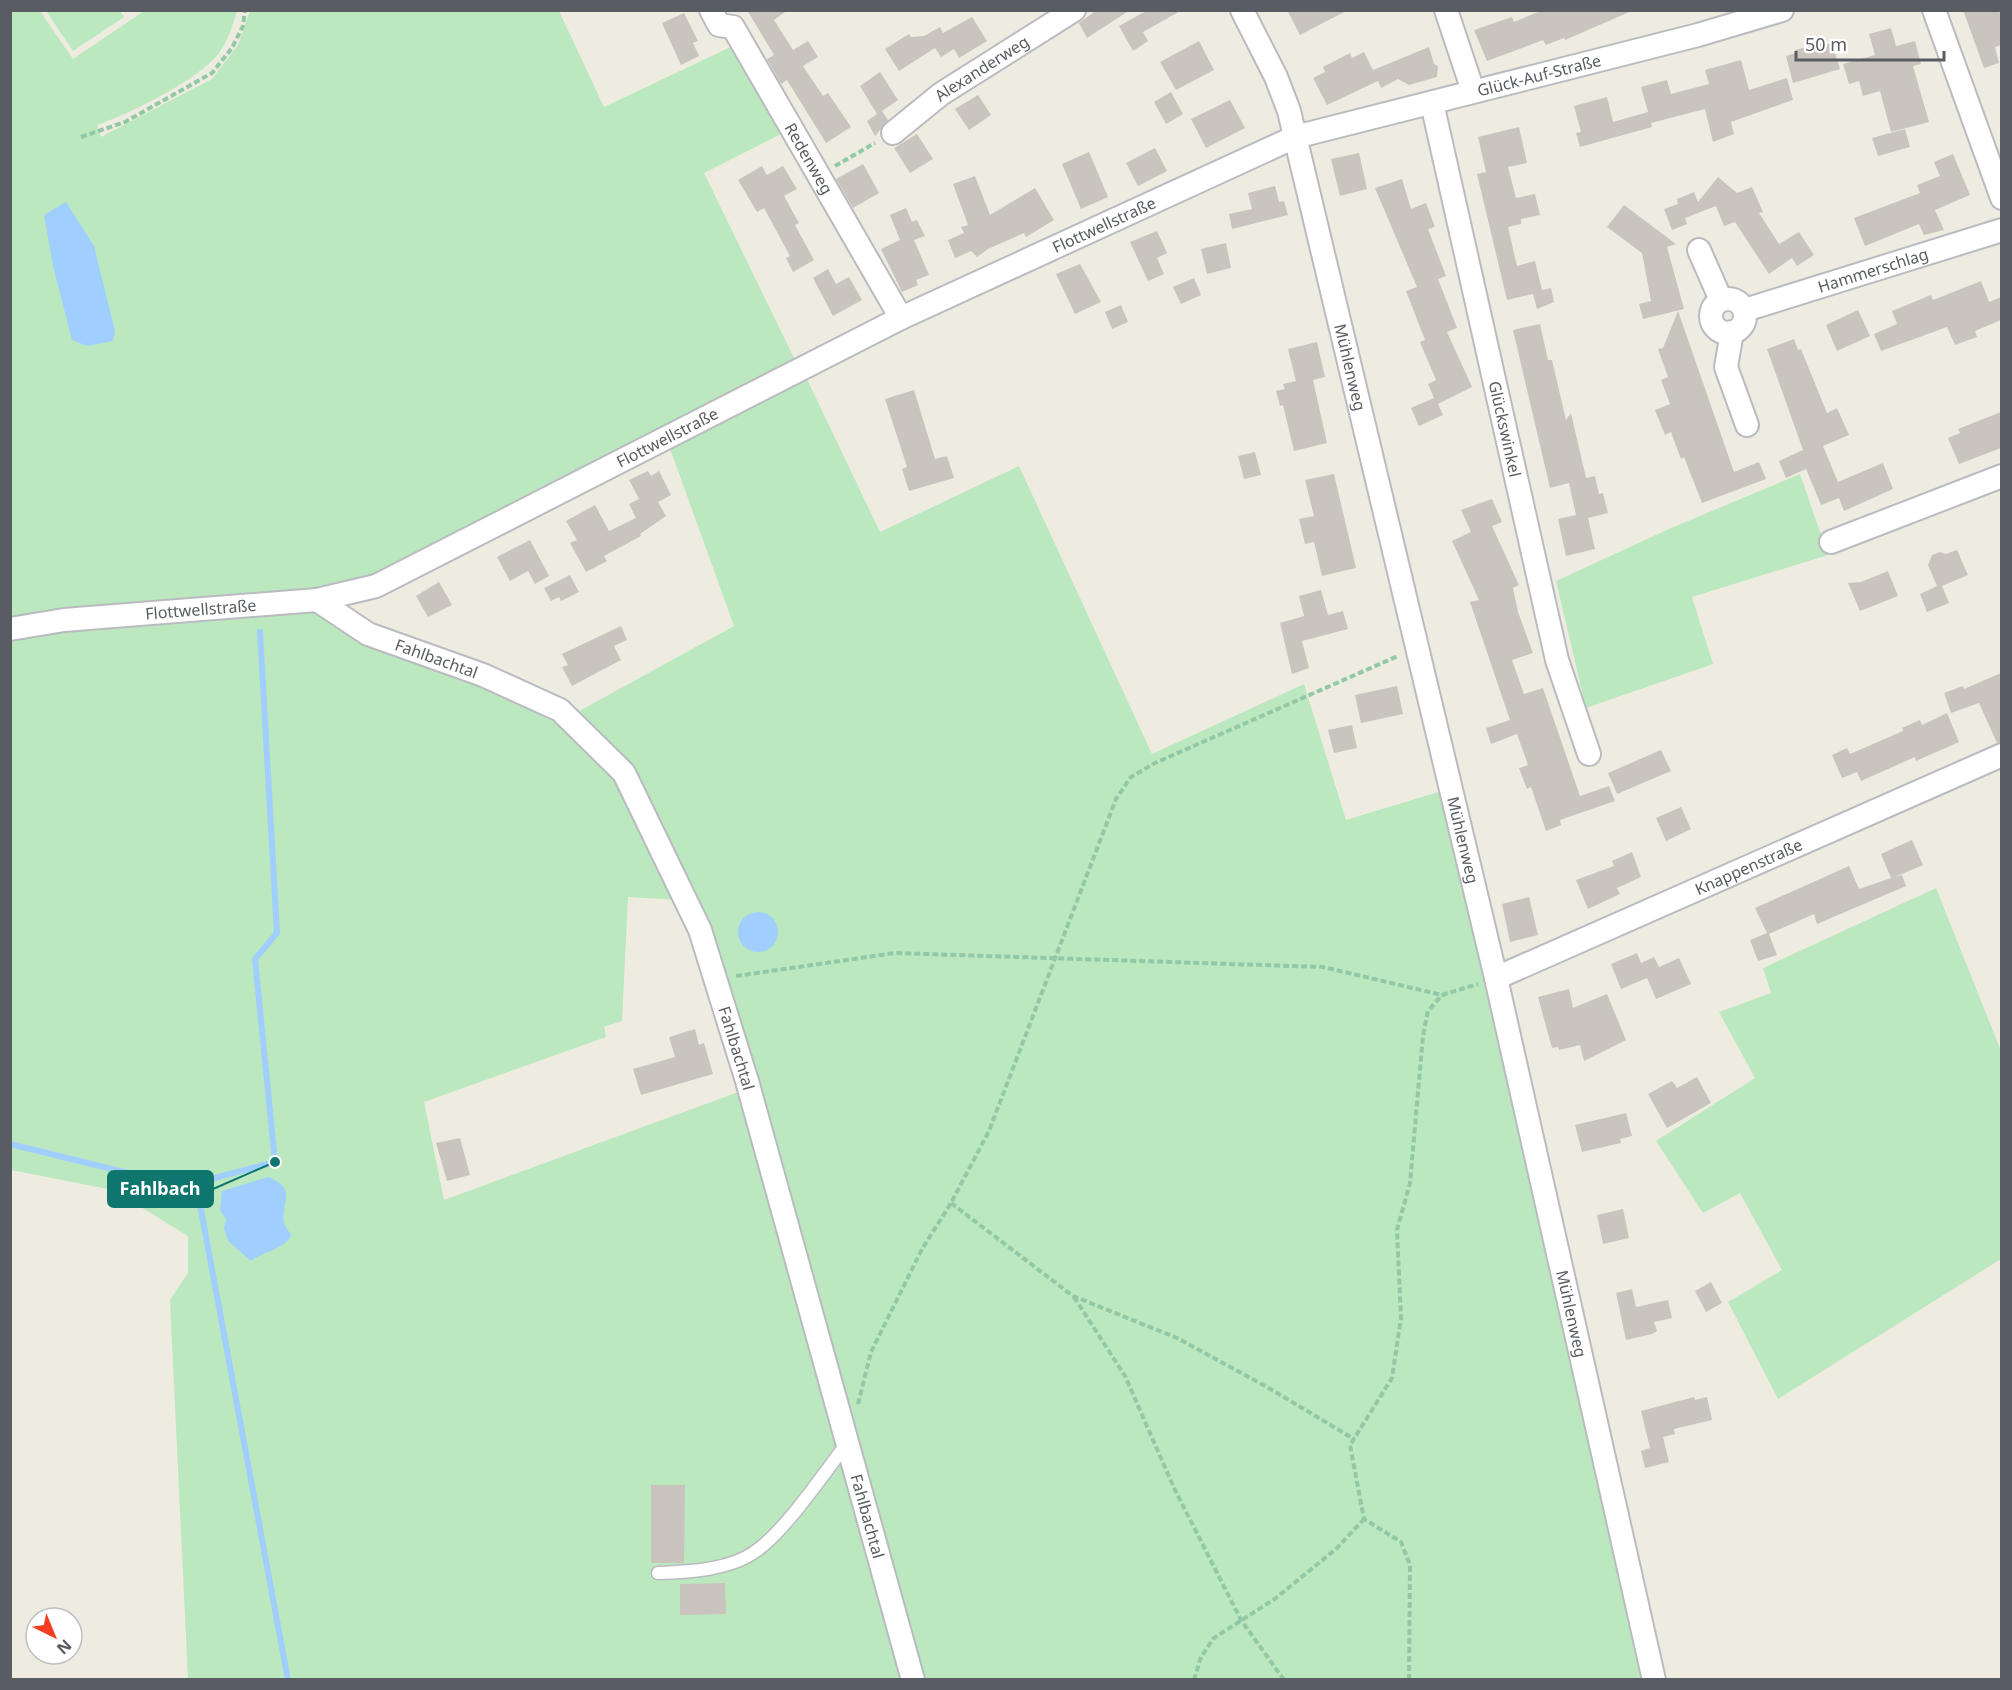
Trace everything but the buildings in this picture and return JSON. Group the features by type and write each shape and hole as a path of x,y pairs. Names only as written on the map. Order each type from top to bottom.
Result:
{"street":[{"name":"Redenweg","path":"711,10 718,25 733,27 901,318"},
{"name":"Alexanderweg","path":"893,133 941,94 1074,10"},
{"name":"Mühlenweg","path":"1242,10 1276,76 1295,137 1496,978 1654,1680"},
{"path":"1446,10 1473,91"},
{"name":"Glück-Auf-Straße","path":"1295,137 1698,35 1782,10"},
{"path":"1934,10 2001,198"},
{"name":"Glückswinkel","path":"1432,103 1557,660 1589,754"},
{"name":"Flottwellstraße","path":"10,629 64,620 317,600 376,586 901,318 1295,137"},
{"name":"Hammerschlag","path":"1744,310 2001,230"},
{"path":"1699,250 1721,300"},
{"path":"1732,332 1721,332 1711,319 1713,308 1721,300 1738,301 1744,310 1744,321 1732,332 1726,367 1747,425"},
{"path":"1831,543 2001,476"},
{"name":"Fahlbachtal","path":"317,600 368,634 483,675 560,710 624,773 700,930 747,1081 913,1680"},
{"name":"Knappenstraße","path":"1496,978 2001,755"}],"lane":[{"path":"658,1573 690,1572 755,1553 774,1536 848,1442"}],"path":[{"path":"81,137 125,122 212,73 236,40 243,26 245,10"},
{"path":"818,175 893,133"},
{"path":"857,1408 871,1352 922,1249 951,1203 989,1131 1116,799 1131,777 1155,763 1416,649"},
{"path":"714,979 896,954 1323,967 1442,995 1496,978"},
{"path":"1409,1680 1410,1565 1401,1542 1364,1519 1350,1445 1392,1378 1401,1318 1397,1230 1410,1183 1428,1011 1442,995"},
{"path":"951,1203 1073,1296 1177,1338 1267,1387 1354,1439"},
{"path":"1073,1296 1125,1376 1174,1488 1241,1620 1284,1680"},
{"path":"1194,1680 1201,1658 1214,1638 1276,1598 1305,1576 1336,1549 1364,1519"}],"green space":[{"path":"10,11 40,11 73,59 144,11 237,11 225,43 210,63 162,95 97,125 101,137 212,79 238,45 250,11 559,11 604,107 737,44 789,130 704,173 795,360 359,582 11,628"},
{"path":"46,11 120,11 124,17 73,51"},
{"path":"805,375 880,532 1019,466 1152,754 1304,684 1346,820 1445,790 1648,1679 922,1679 736,1031 625,768 572,715 734,626 668,443"},
{"path":"1800,474 1828,555 1692,597 1713,664 1586,708 1556,581 1669,529"},
{"path":"313,605 556,715 615,771 680,900 628,897 622,1021 604,1027 606,1037 424,1102 444,1200 741,1091 894,1641 901,1679 188,1679 170,1300 188,1273 188,1236 113,1190 11,1170 11,634"},
{"path":"1936,888 2001,1051 2001,1259 1778,1399 1728,1302 1782,1270 1740,1193 1703,1213 1656,1141 1755,1078 1719,1012 1771,993 1763,968"}],"water":[{"path":"66,202 94,246 115,331 113,341 87,346 72,340 53,266 44,215"},
{"path":"758,912 766,913 772,918 777,924 777,940 772,946 766,951 758,952 750,951 744,946 739,940 738,932 739,924 744,918 750,913"},
{"path":"268,1177 283,1186 286,1192 283,1216 291,1236 288,1241 251,1261 229,1242 224,1229 226,1219 220,1210 222,1191"}],"waterway":[{"path":"260,632 277,933 255,959 275,1162 196,1183 288,1680"},
{"path":"10,1144 177,1185 196,1183"}],"place":[{"name":"Fahlbach","path":"275,1162"}]}
